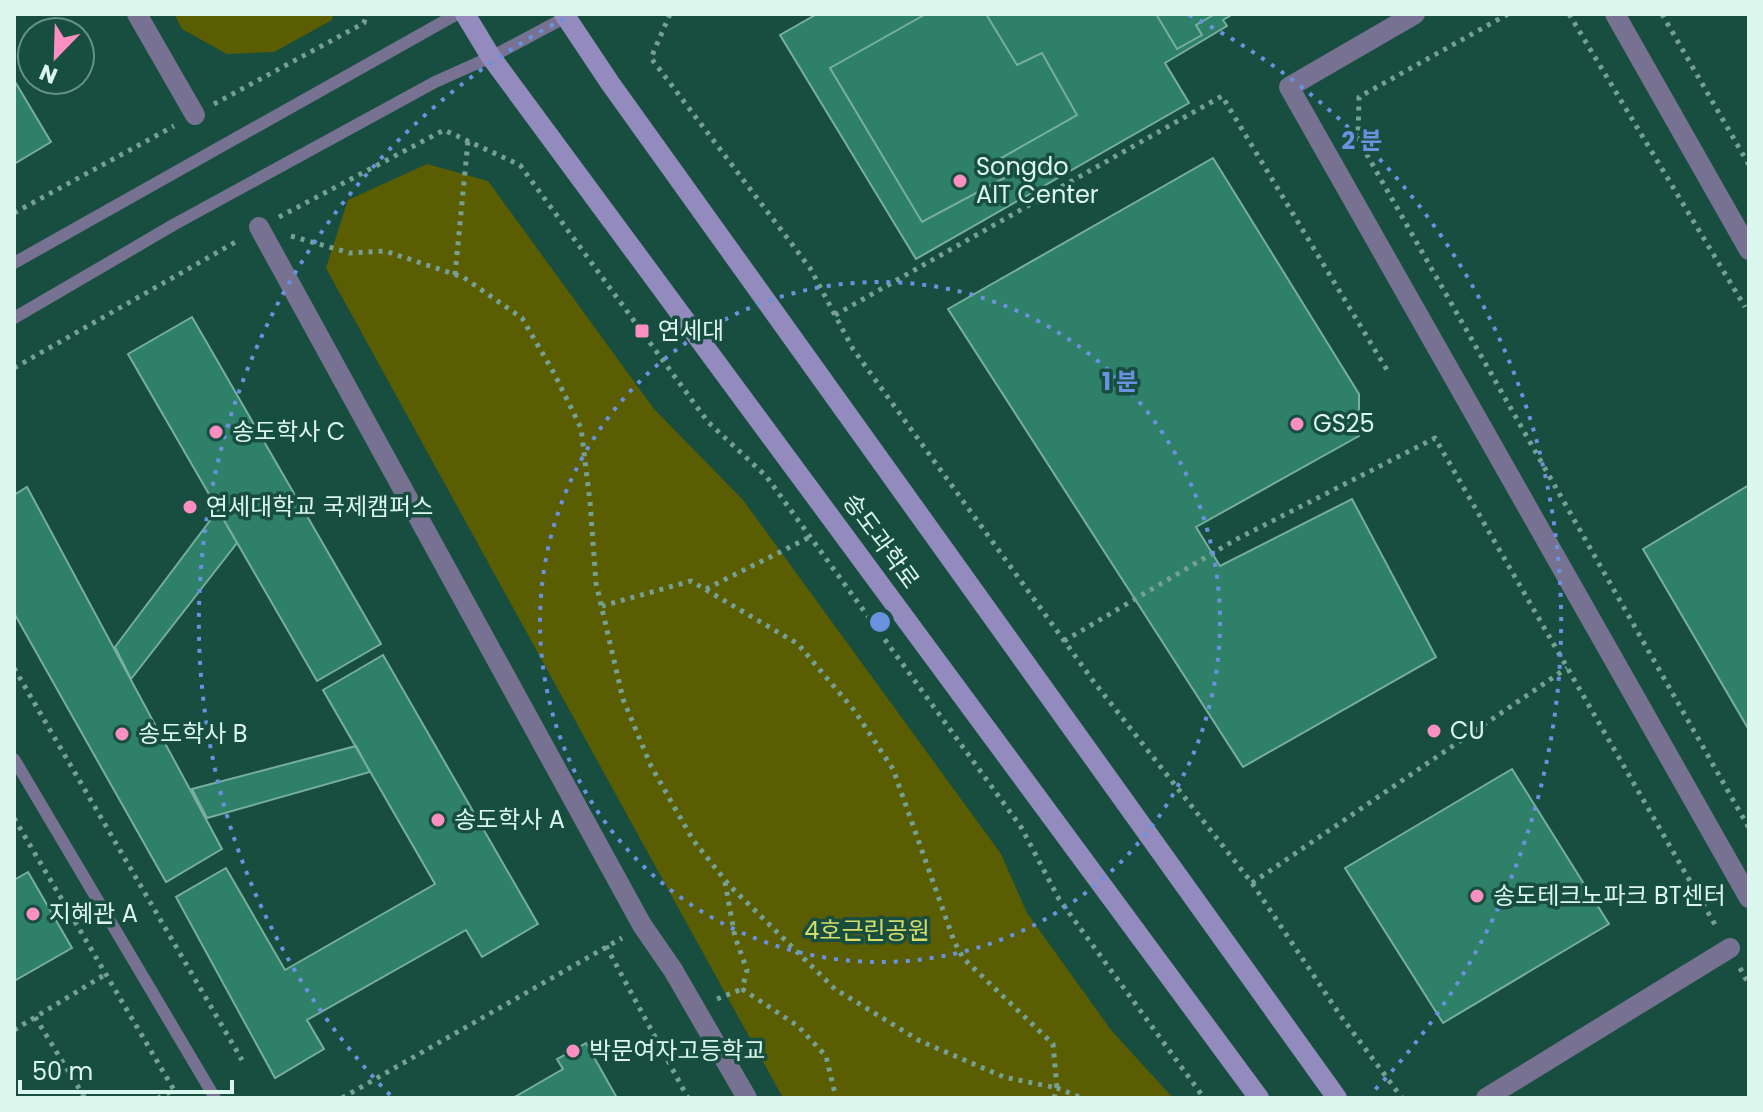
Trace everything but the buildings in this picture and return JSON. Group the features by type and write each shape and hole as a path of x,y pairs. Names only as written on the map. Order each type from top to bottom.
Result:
{"main road":[{"name":"송도과학로","path":"465,14 491,57 1259,1098"},
{"name":"송도과학로","path":"567,15 610,83 1337,1098"}],"street":[{"path":"137,14 195,115"},
{"path":"1415,14 1289,87 1749,898"},
{"path":"1615,14 1749,250"},
{"path":"259,227 642,925 673,970 747,1098"},
{"path":"1486,1098 1730,948"}],"lane":[{"path":"14,263 457,14"},
{"path":"14,318 175,224 435,82 491,57 567,15"},
{"path":"14,759 215,1098"}],"path":[{"path":"14,213 364,23 366,14"},
{"path":"670,14 651,58 810,268 853,349 1064,641 1252,883 1340,1015 1402,1098"},
{"path":"1508,14 1359,97 1358,139 1749,828"},
{"path":"1569,14 1745,307"},
{"path":"1662,14 1749,165"},
{"path":"835,315 1222,96 1387,370"},
{"path":"14,368 259,227 444,130 520,165 708,422 766,476 1021,827 1059,899 1204,1098"},
{"path":"455,275 468,141"},
{"path":"259,227 350,253 385,251 463,277 522,318 581,428 596,583 623,699 651,766 693,840 725,880 835,989 920,1041 1004,1077 1057,1088 1082,1098"},
{"path":"1064,641 1235,540 1435,438 1730,948"},
{"path":"705,589 810,537"},
{"path":"602,606 691,581 798,644 854,710 893,769 954,941 963,958 1053,1044 1057,1088 1054,1098"},
{"path":"14,668 242,1060"},
{"path":"1252,883 1567,668"},
{"path":"14,818 174,1090 158,1098"},
{"path":"725,880 735,937 747,970 742,989"},
{"path":"342,1098 642,925"},
{"path":"606,946 688,1098"},
{"path":"14,1030 106,974"},
{"path":"717,1000 742,989"},
{"path":"742,989 798,1026 826,1056 836,1098"},
{"path":"35,1017 85,1098"}],"green space":[{"path":"174,14 333,14 332,20 274,52 227,54 182,29"},
{"name":"4호근린공원","path":"427,164 488,181 654,409 743,500 1001,854 1027,913 1111,1030 1173,1098 783,1098 326,268 348,200"}],"place":[{"name":"Songdo AIT Center","path":"960,181"},
{"name":"연세대","path":"642,331"},
{"name":"GS25","path":"1297,424"},
{"name":"송도학사 C","path":"216,432"},
{"name":"연세대학교 국제캠퍼스","path":"190,507"},
{"name":"CU","path":"1434,731"},
{"name":"송도학사 B","path":"122,734"},
{"name":"송도학사 A","path":"438,820"},
{"name":"송도테크노파크 BT센터","path":"1477,896"},
{"name":"지혜관 A","path":"33,914"},
{"name":"박문여자고등학교","path":"573,1051"}]}
